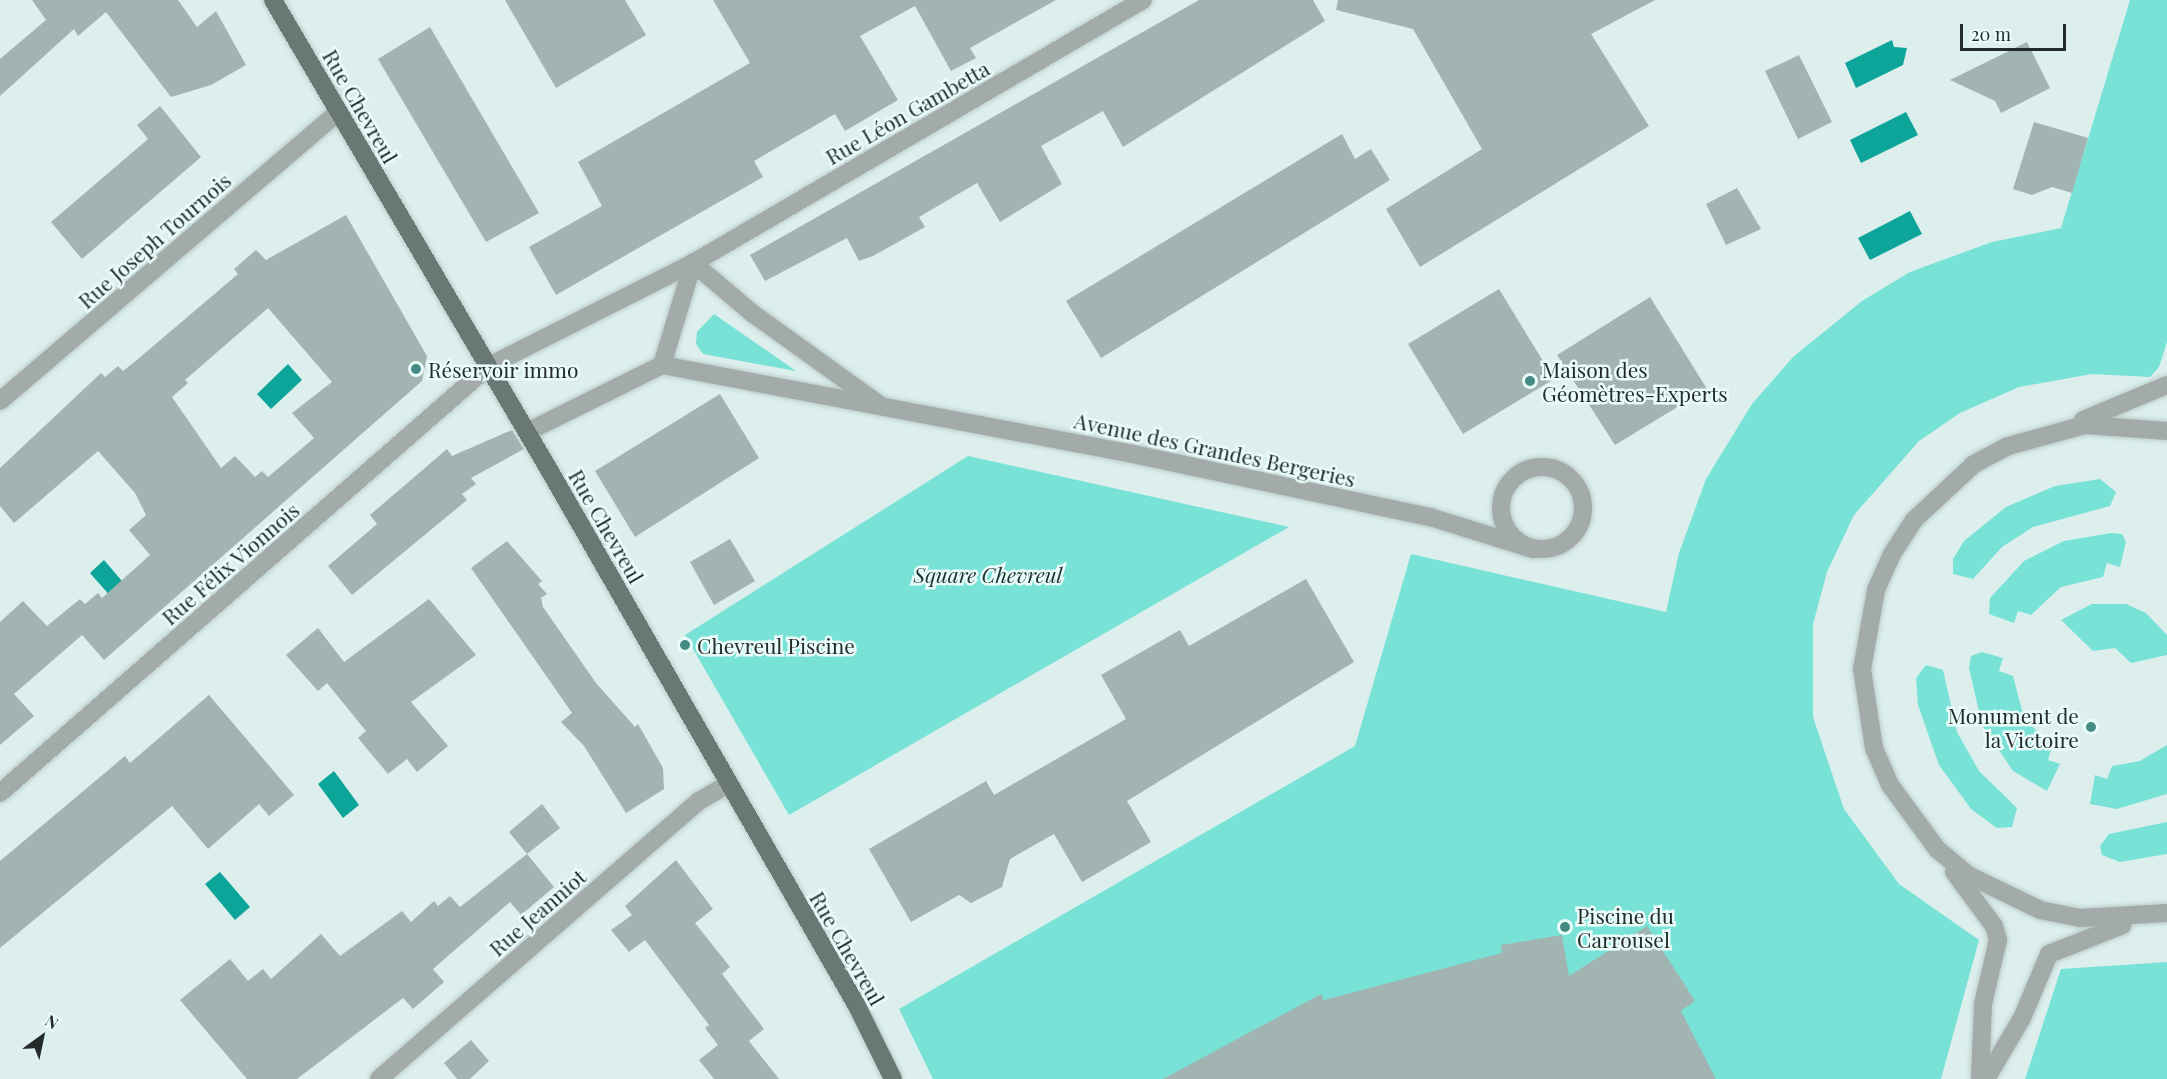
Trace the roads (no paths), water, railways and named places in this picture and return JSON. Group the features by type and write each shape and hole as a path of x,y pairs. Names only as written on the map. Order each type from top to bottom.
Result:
{"main road":[{"name":"Rue Chevreul","path":"273,0 527,432 893,1079"}],"street":[{"name":"Rue Léon Gambetta","path":"489,366 693,263 1143,0"},
{"name":"Rue Joseph Tournois","path":"0,401 338,112"},
{"path":"527,432 662,365 693,263"},
{"name":"Avenue des Grandes Bergeries","path":"693,263 752,313 885,408"},
{"name":"Avenue des Grandes Bergeries","path":"662,365 1419,515 1533,549 1561,546 1581,526 1583,505 1577,484 1554,468 1540,467 1516,476 1502,499 1504,524 1533,549"},
{"name":"Rue Félix Vionnois","path":"0,793 489,366"},
{"path":"1980,1079 1983,1004 1998,955 1996,933 1911,819 1874,748 1865,709 1862,669 1876,590 1908,528 1941,490 2008,446 2167,385"},
{"path":"2046,433 2085,425 2167,431"},
{"name":"Rue Jeanniot","path":"379,1079 699,801 728,784"},
{"path":"1911,819 1968,875 2040,910 2115,919 2167,914"},
{"path":"1986,1079 2022,1018 2049,954 2064,944 2167,914"}],"place":[{"name":"Réservoir immo","path":"416,369"},
{"name":"Maison des Géomètres-Experts","path":"1530,381"},
{"name":"Chevreul Piscine","path":"685,645"},
{"name":"Monument de la Victoire","path":"2091,727"},
{"name":"Piscine du Carrousel","path":"1565,927"}],"park label":[{"name":"Square Chevreul","path":"988,574"}]}
